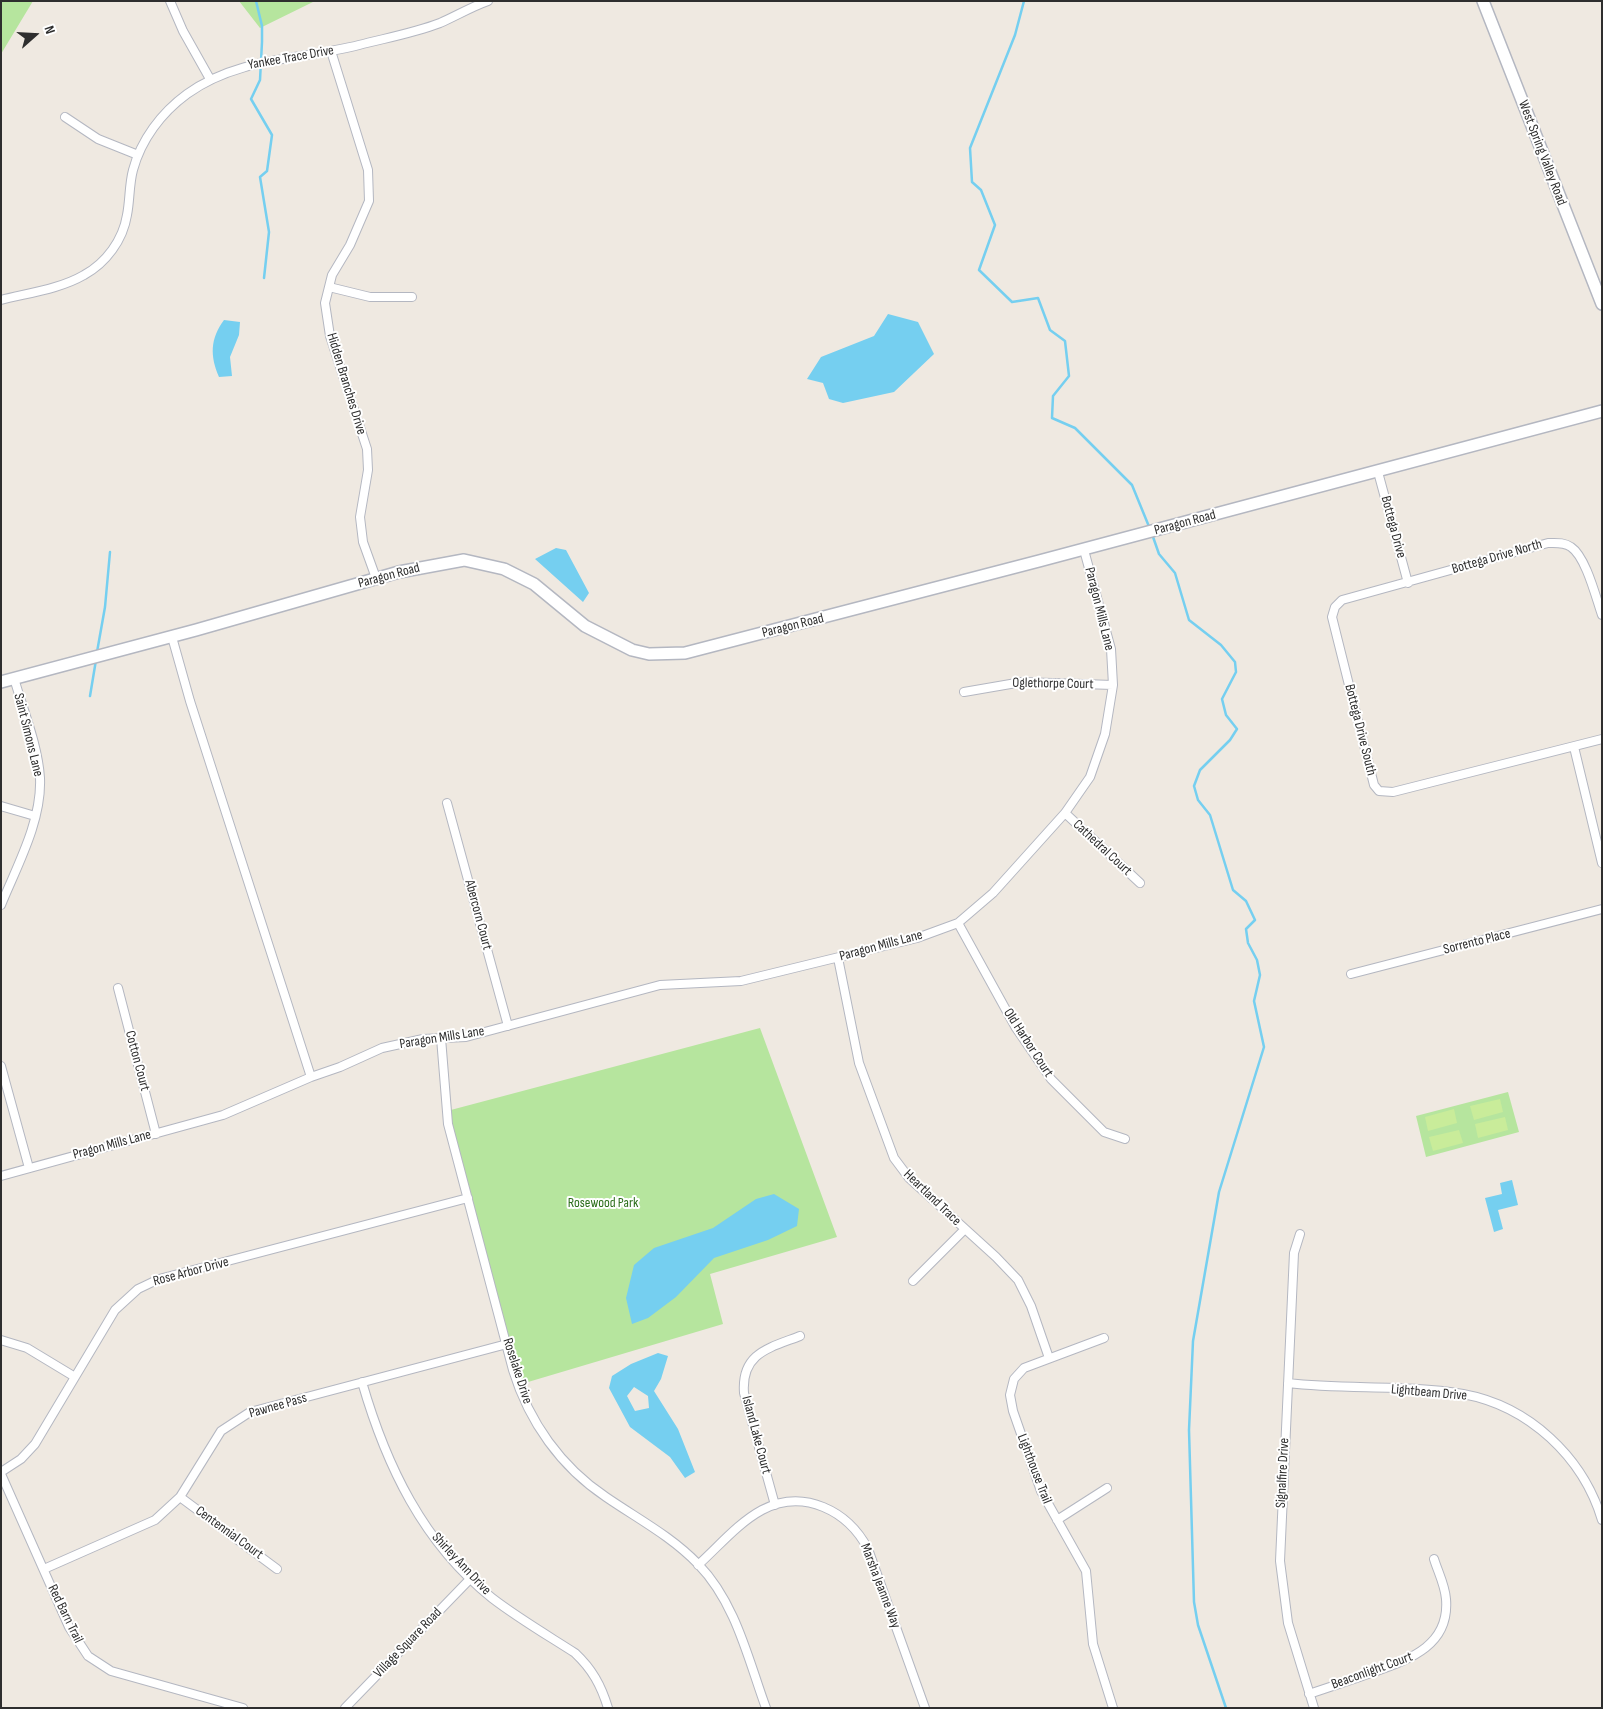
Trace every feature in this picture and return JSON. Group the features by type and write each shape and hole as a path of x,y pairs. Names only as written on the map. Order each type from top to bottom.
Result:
{"street":[{"path":"170,1 183,31 210,79"},
{"name":"Yankee Trace Drive","path":"1,300 76,279 94,269 106,258 118,241 124,228 131,175 138,155 151,131 175,103 210,79 250,64 331,51 424,28 488,1"},
{"name":"West Spring Valley Road","path":"1483,1 1602,304"},
{"name":"Hidden Branches Drive","path":"331,51 368,170 369,201 350,245 332,276 325,303 330,336 367,450 368,470 360,517 363,542 376,578"},
{"path":"65,117 98,139 138,155"},
{"path":"329,287 370,297 412,297"},
{"name":"Paragon Road","path":"1,682 172,637 376,578 435,564 464,560 504,569 534,584 576,620 612,641 642,653 671,654 774,631 1602,411"},
{"name":"Bottega Drive","path":"1378,472 1408,583"},
{"name":"Bottega Drive North","path":"1408,583 1548,543 1561,543 1572,547 1583,563 1602,615"},
{"name":"Paragon Mills Lane","path":"311,1077 340,1067 382,1048 441,1038 466,1037 660,985 740,981 917,938 958,922 993,893 1065,813 1090,777 1105,734 1113,685 1111,649 1084,550"},
{"name":"Bottega Drive South","path":"1408,583 1342,600 1335,607 1332,617 1374,785 1379,791 1393,792 1574,747"},
{"path":"172,637 190,701 311,1077"},
{"name":"Saint Simons Lane","path":"1,905 36,816 40,777 14,678"},
{"name":"Oglethorpe Court","path":"964,692 1022,682 1113,685"},
{"path":"1602,739 1574,747 1602,863"},
{"name":"Abercorn Court","path":"447,803 508,1026"},
{"path":"1,806 36,816"},
{"name":"Cathedral Court","path":"1065,813 1140,884"},
{"name":"Sorrento Place","path":"1351,974 1602,909"},
{"name":"Old Harbor Court","path":"958,922 1016,1028 1051,1079 1104,1132 1125,1139"},
{"name":"Heartland Trace","path":"838,958 859,1063 890,1150 909,1178 1018,1280 1031,1306 1049,1358"},
{"name":"Cotton Court","path":"118,988 156,1134"},
{"name":"Roselake Drive","path":"441,1038 448,1124 507,1344 524,1400 538,1426 560,1456 590,1486 671,1540 698,1565 731,1613 766,1708"},
{"path":"1,1066 29,1168"},
{"name":"Pragon Mills Lane","path":"1,1176 223,1115 311,1077"},
{"name":"Rose Arbor Drive","path":"1,1473 21,1459 36,1444 115,1310 125,1299 148,1283 468,1198"},
{"path":"913,1281 965,1229"},
{"name":"Signalfire Drive","path":"1300,1234 1294,1253 1280,1561 1288,1623 1314,1708"},
{"name":"Island Lake Court","path":"775,1505 744,1393 745,1376 747,1368 758,1354 800,1336"},
{"name":"Lighthouse Trail","path":"1104,1338 1030,1364 1018,1373 1011,1386 1010,1395 1013,1411 1041,1491 1086,1571 1093,1644 1113,1708"},
{"path":"1,1340 27,1348 75,1377"},
{"name":"Pawnee Pass","path":"44,1569 145,1526 170,1509 180,1497 214,1440 240,1417 362,1382 507,1344"},
{"name":"Shirley Ann Drive","path":"362,1382 384,1450 407,1496 438,1542 471,1578 517,1616 575,1653 586,1664 599,1683 608,1708"},
{"name":"Lightbeam Drive","path":"1288,1383 1446,1392 1495,1403 1528,1420 1567,1455 1589,1488 1602,1520"},
{"name":"Red Barn Trail","path":"1,1473 75,1638 82,1649 97,1663 118,1674 243,1708"},
{"path":"1057,1520 1107,1488"},
{"name":"Centennial Court","path":"180,1497 277,1568"},
{"name":"Marsha Jeanne Way","path":"698,1565 751,1518 775,1505 800,1502 822,1506 842,1517 862,1539 924,1708"},
{"name":"Beaconlight Court","path":"1309,1694 1414,1657 1431,1643 1443,1625 1446,1609 1444,1589 1434,1559"},
{"name":"Village Square Road","path":"345,1708 471,1578"}],"green space":[{"path":"1,1 33,1 1,54"},
{"path":"239,1 315,1 260,28"},
{"name":"Rosewood Park","path":"760,1028 837,1237 710,1274 723,1324 518,1385 447,1111"},
{"path":"1508,1092 1519,1132 1426,1157 1416,1116"},
{"path":"1500,1099 1503,1112 1474,1120 1470,1106"},
{"path":"1454,1109 1457,1123 1428,1131 1425,1117"},
{"path":"1505,1117 1508,1130 1478,1138 1475,1124"},
{"path":"1459,1130 1463,1143 1433,1151 1429,1137"}],"water":[{"path":"888,314 918,322 934,354 894,392 843,403 829,399 823,383 807,379 821,357 874,336"},
{"path":"224,320 240,322 239,335 230,357 232,376 219,377 214,362 213,348 216,334"},
{"path":"556,548 566,550 589,593 583,602 535,559"},
{"path":"1512,1180 1518,1205 1498,1210 1503,1229 1494,1232 1485,1198 1502,1194 1500,1183"},
{"path":"774,1194 799,1209 797,1226 768,1240 714,1258 676,1297 648,1318 632,1324 626,1298 634,1265 654,1248 713,1228 756,1199"},
{"path":"658,1353 668,1356 661,1379 654,1391 678,1429 695,1472 685,1478 670,1457 630,1427 609,1388 612,1376 631,1364","holes":["634,1387 648,1396 649,1408 635,1411 627,1396"]}],"waterway":[{"path":"256,1 262,26 262,42 260,80 251,99 272,135 267,171 260,177 269,232 264,278"},
{"path":"1024,1 1015,35 970,148 972,182 981,190 995,225 979,270 1012,302 1038,298 1050,330 1065,341 1069,376 1053,396 1052,418 1075,428 1132,485 1150,529"},
{"path":"1152,534 1159,554 1175,573 1189,620 1221,645 1235,662 1236,672 1222,699 1226,715 1237,729 1230,740 1200,770 1194,786 1198,800 1210,815 1233,890 1246,901 1255,920 1246,929 1248,943 1257,960 1260,975 1254,1001 1264,1047 1219,1192 1193,1341 1189,1430 1194,1602 1198,1625 1226,1708"},
{"path":"97,652 105,607 110,552"},
{"path":"90,696 96,660"}]}
